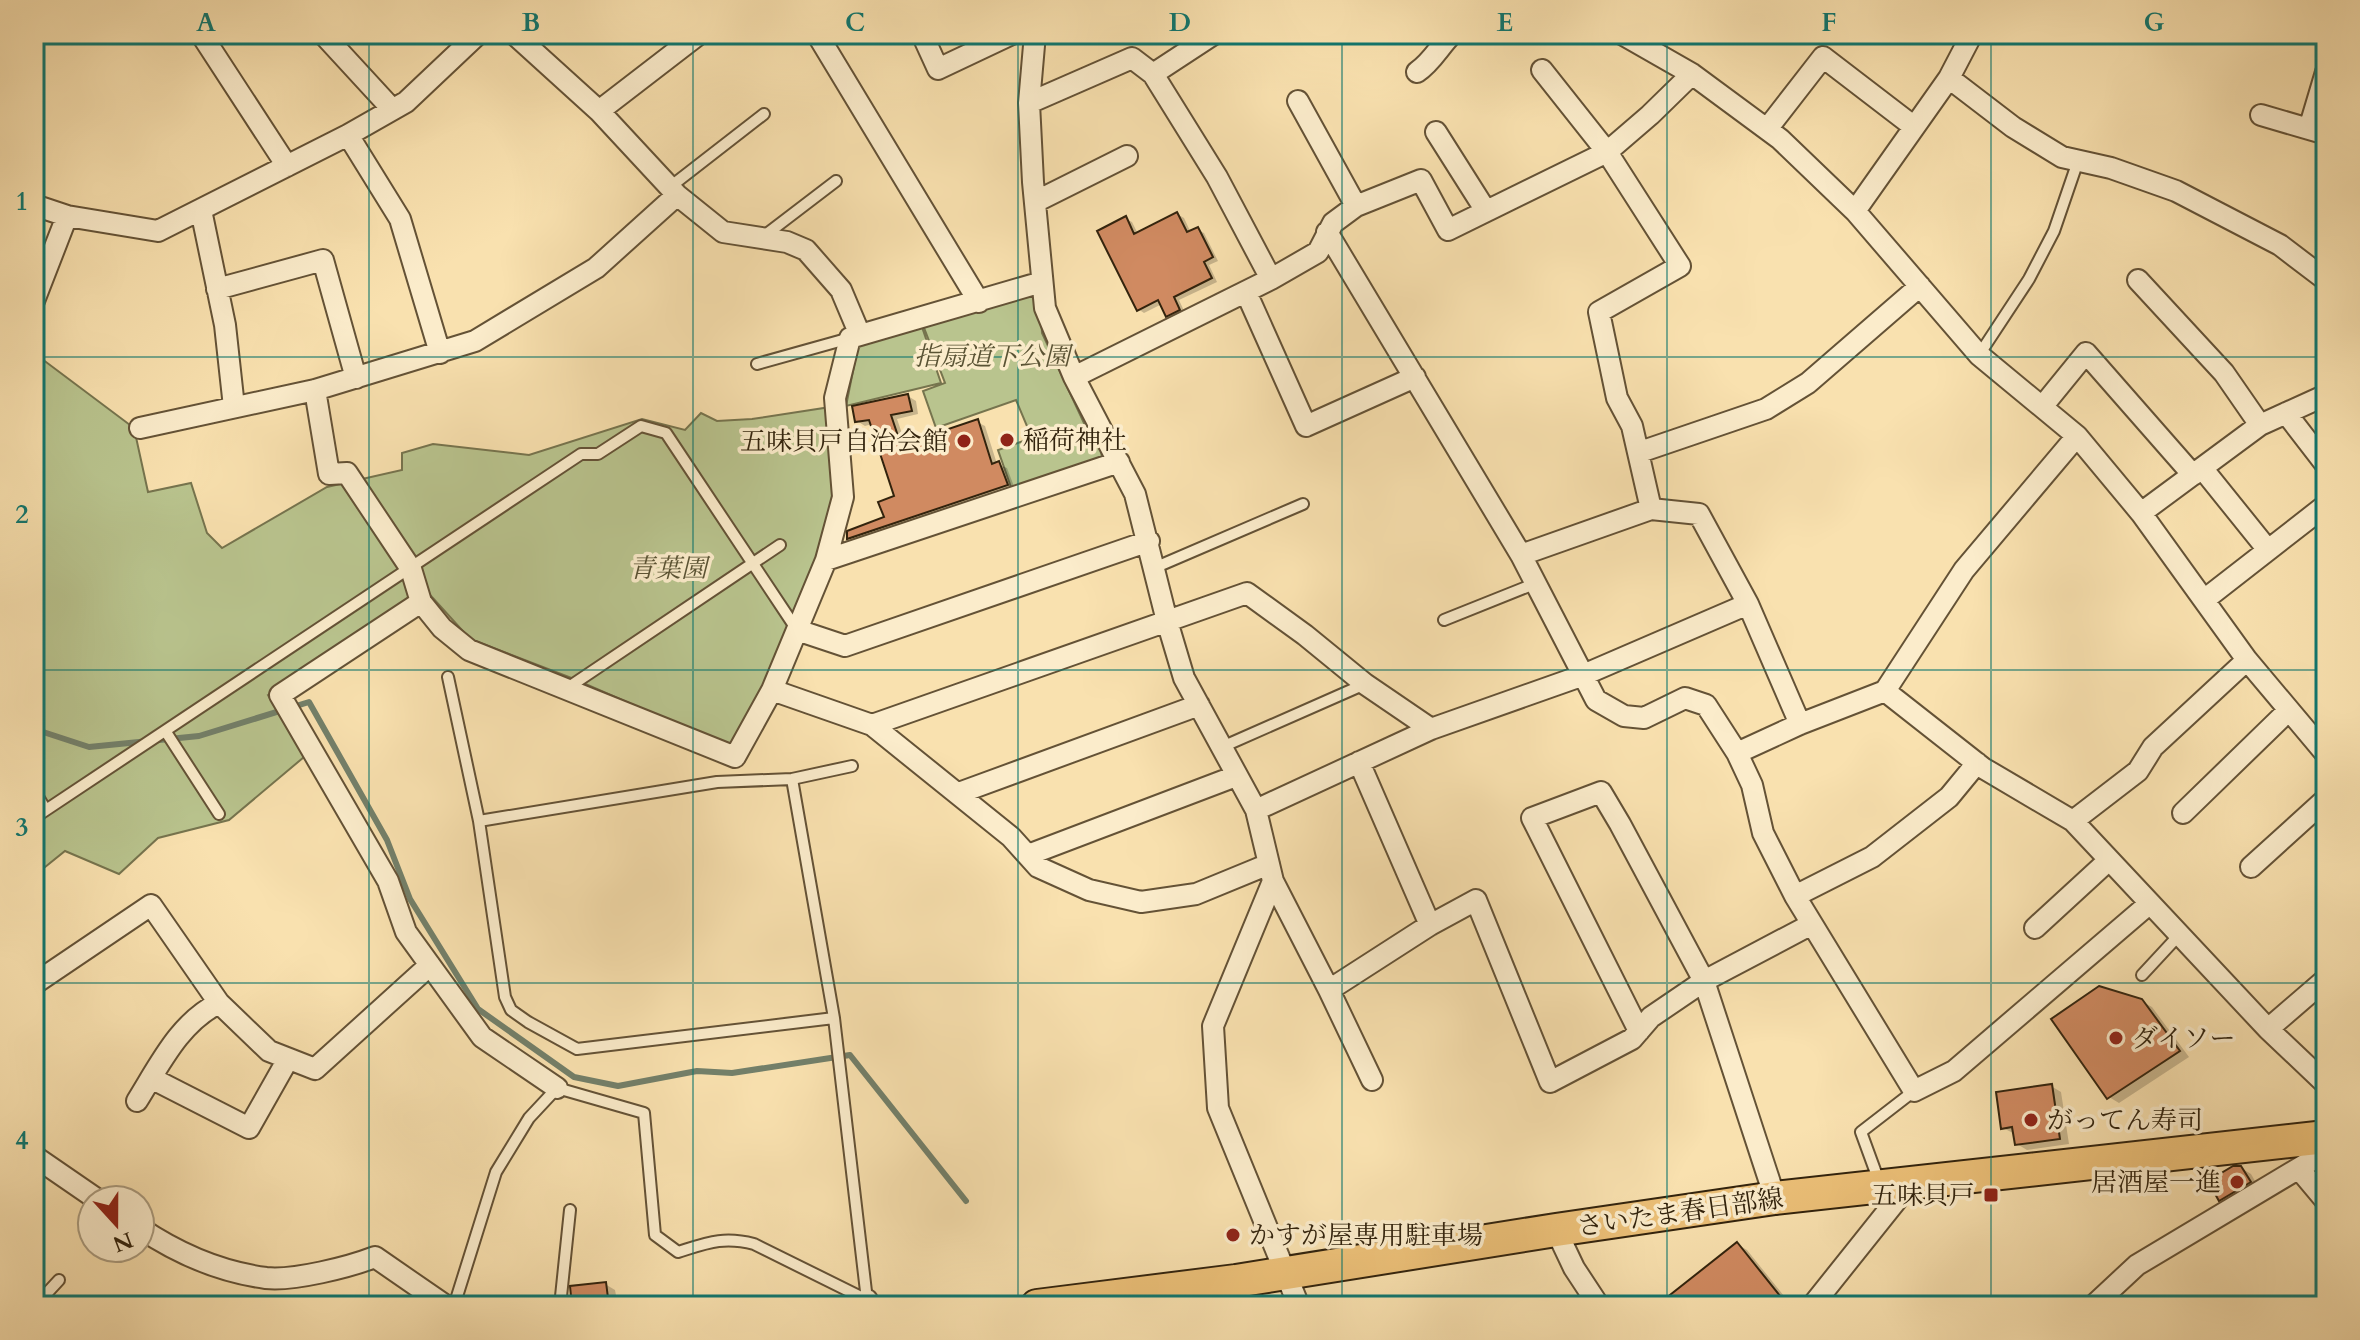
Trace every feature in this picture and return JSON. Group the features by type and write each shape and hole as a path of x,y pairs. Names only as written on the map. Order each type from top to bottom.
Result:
{"main road":[{"name":"さいたま春日部線","path":"1037,1306 1287,1273 1775,1198 2326,1137"}],"street":[{"path":"201,34 287,166"},
{"path":"323,34 392,109"},
{"path":"34,205 67,216 158,231 348,135 406,102 478,34"},
{"path":"599,111 699,34"},
{"path":"817,34 979,302"},
{"path":"922,34 938,69 1012,34"},
{"path":"1035,34 1029,103 1045,308 1074,377 1135,494 1184,678 1256,810 1271,872 1372,1080"},
{"path":"1417,72 1431,63 1434,52 1452,34"},
{"path":"1622,34 1692,74 1767,129 1855,211 1979,355 2077,436 2141,513 2247,660 2326,754"},
{"path":"1855,211 1949,78 1972,34"},
{"path":"1153,74 1206,36"},
{"path":"315,390 329,474 347,473 411,569 421,602 442,628 469,650 735,757 772,690 826,560 843,497 835,398 855,336 841,290 806,250 787,242 723,232 674,191 524,37"},
{"path":"1767,129 1823,57 1913,126"},
{"path":"1029,103 1132,58 1153,74 1217,177 1271,279"},
{"path":"1542,70 1607,152 1680,266 1599,312 1617,398 1632,426 1640,452 1651,509"},
{"path":"2261,115 2317,131 2326,72"},
{"path":"1074,377 1271,279 1318,252 1333,223 1356,206 1421,180 1448,230 1607,152 1692,74"},
{"path":"1949,78 2013,127 2062,157 2111,168 2176,191 2280,245 2326,280"},
{"path":"1298,101 1356,206"},
{"path":"1436,132 1486,211"},
{"path":"348,135 400,219 440,353"},
{"path":"1035,202 1127,156"},
{"path":"140,428 315,390 475,341 596,268 674,191"},
{"path":"201,210 225,325 234,407"},
{"path":"34,301 67,216"},
{"path":"1327,232 1521,555 1596,700 1624,716 1644,718 1685,698 1706,705 1737,753 1752,785 1763,833 1795,896 1914,1091 1954,1071 2149,904"},
{"path":"217,289 323,260 356,378"},
{"path":"2138,280 2224,373 2260,425"},
{"path":"855,336 1042,282"},
{"path":"1640,452 1766,409 1808,383 1920,286"},
{"path":"1246,292 1306,426 1415,377"},
{"path":"2042,407 2086,353 2268,550"},
{"path":"2141,513 2260,425 2326,395"},
{"path":"2286,413 2326,465"},
{"path":"1737,753 1800,724 1885,691 1964,570 2077,436"},
{"path":"826,560 1119,462"},
{"path":"2204,600 2326,505"},
{"path":"1521,555 1651,509 1699,514 1748,604 1800,724"},
{"path":"797,630 845,646 1149,541"},
{"path":"872,725 1247,593 1365,684 1431,729"},
{"path":"421,602 280,695 388,881 406,932 482,1037 557,1088"},
{"path":"1256,810 1431,729 1581,676 1748,604"},
{"path":"2073,821 2138,771 2153,747 2247,660"},
{"path":"772,690 872,725 959,793 1038,867 1089,890 1141,902 1196,894 1271,872"},
{"path":"1885,691 1977,763 2073,821 2268,1029 2326,1084"},
{"path":"959,793 1199,705"},
{"path":"2183,813 2289,710"},
{"path":"1359,762 1430,925"},
{"path":"1795,896 1872,857 1949,797 1977,763"},
{"path":"1028,855 1236,776"},
{"path":"1639,1031 1532,818 1601,792 1704,981 1775,1198"},
{"path":"2251,867 2326,799"},
{"path":"2035,928 2109,860"},
{"path":"1271,872 1213,1026 1218,1108 1299,1306"},
{"path":"1329,990 1430,925 1476,900 1550,1082 1632,1039 1651,1017 1704,981 1812,924"},
{"path":"34,984 151,905 219,1003 269,1051 315,1069 430,965"},
{"path":"2268,1029 2326,979"},
{"path":"137,1101 185,1027 196,1016 219,1003"},
{"path":"151,1078 249,1128 288,1059"},
{"path":"2106,1302 2137,1265 2326,1152"},
{"path":"34,1156 76,1185"},
{"path":"2300,1170 2326,1201"},
{"path":"1812,1306 1896,1184"},
{"path":"1556,1230 1574,1268 1599,1306"},
{"path":"156,1239 222,1268 269,1278 345,1269 375,1257 446,1306"}],"lane":[{"path":"674,191 764,114"},
{"path":"1979,355 2029,279 2054,231 2078,161"},
{"path":"763,238 836,181"},
{"path":"757,364 855,336"},
{"path":"34,818 581,454 598,454 641,426 666,433 797,630"},
{"path":"1154,568 1303,504"},
{"path":"564,690 780,545"},
{"path":"1444,620 1534,584"},
{"path":"448,677 479,821 505,997 511,1010 577,1049 834,1018"},
{"path":"1222,747 1365,684"},
{"path":"166,732 219,814"},
{"path":"479,821 717,782 792,779 852,766"},
{"path":"792,779 834,1018 867,1303"},
{"path":"34,790 46,810"},
{"path":"2142,975 2180,934"},
{"path":"454,1306 496,1172 529,1118 557,1088 644,1113 655,1235 678,1252 716,1240 734,1239 754,1244 867,1303"},
{"path":"1896,1184 1861,1132 1914,1091"},
{"path":"560,1306 570,1210"},
{"path":"35,1306 59,1280"}],"green space":[{"name":"指扇道下公園","path":"1040,292 1042,333 1084,423 1098,439 1101,460 1012,490 998,450 1032,438 1016,400 936,428 923,391 945,383 923,325"},
{"path":"922,327 941,383 846,406 858,346"},
{"name":"青葉園","path":"34,353 134,428 148,492 191,483 207,533 222,548 327,487 402,470 402,453 433,444 529,455 642,419 685,430 701,413 717,421 837,406 836,495 803,611 732,748 574,679 470,639 431,596 412,602 268,695 304,757 229,820 158,838 119,874 65,851 34,876"}],"building":[{"path":"1177,212 1187,232 1198,227 1213,257 1204,262 1212,278 1174,297 1180,310 1166,317 1158,300 1137,311 1097,231 1126,216 1134,234"},
{"path":"908,394 912,411 891,415 901,445 978,419 992,464 999,461 1008,485 847,539 847,531 884,517 878,502 894,496 869,420 855,422 852,406"},
{"path":"2099,986 2142,999 2180,1051 2107,1099 2051,1019"},
{"path":"2052,1084 2060,1139 2015,1145 2012,1127 2001,1129 1996,1092"},
{"path":"2233,1166 2241,1166 2251,1182 2219,1201 2208,1181"},
{"path":"1737,1242 1788,1306 1656,1306"},
{"path":"606,1282 609,1306 572,1306 570,1286"}],"waterway":[{"path":"34,729 89,747 199,736 309,702 387,840 410,899 478,1009 574,1077 618,1086 697,1071 732,1073 850,1055 966,1201"}],"place":[{"name":"稲荷神社","path":"1007,440"},
{"name":"五味貝戸自治会館","path":"964,441"},
{"name":"ダイソー","path":"2116,1038"},
{"name":"がってん寿司","path":"2031,1120"},
{"name":"居酒屋一進","path":"2237,1182"},
{"name":"五味貝戸","path":"1991,1195"},
{"name":"かすが屋専用駐車場","path":"1233,1235"}]}
